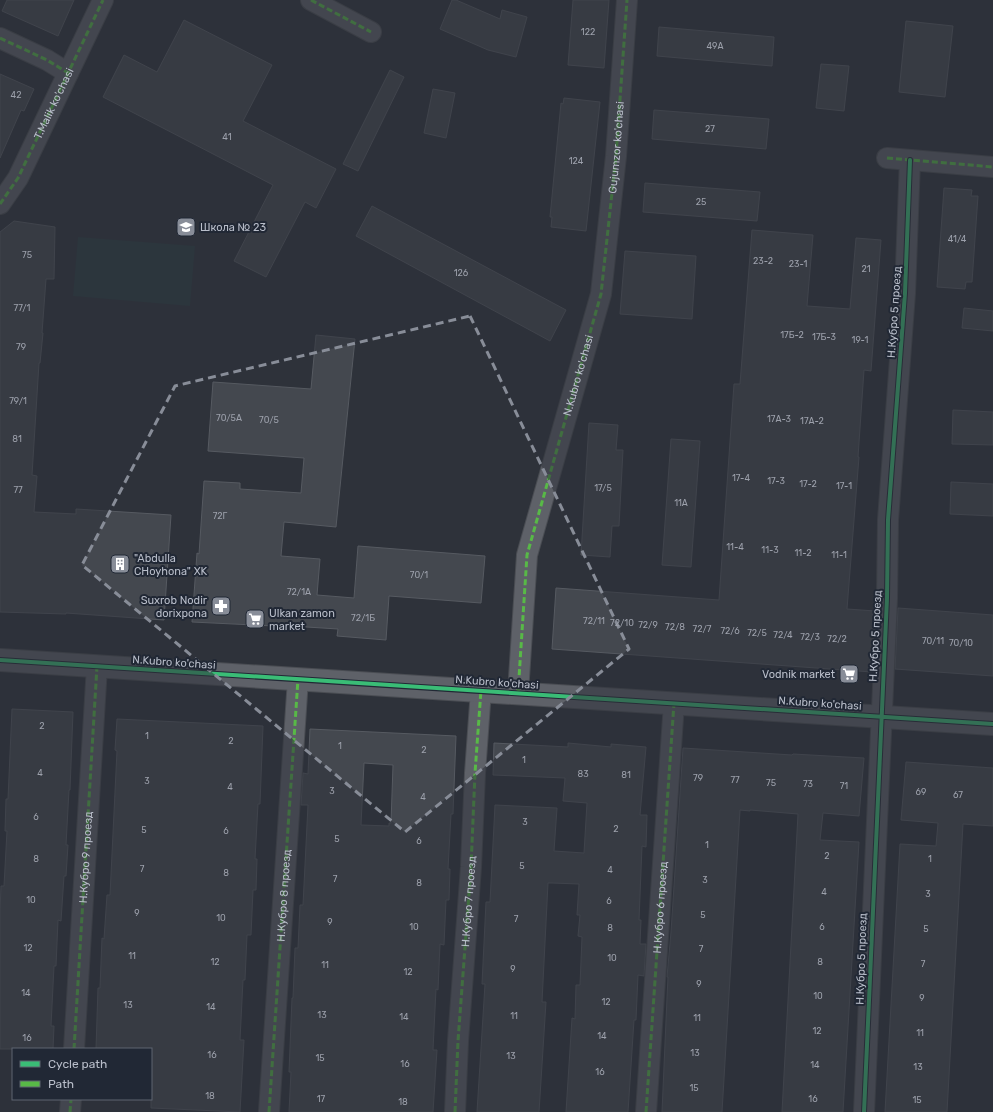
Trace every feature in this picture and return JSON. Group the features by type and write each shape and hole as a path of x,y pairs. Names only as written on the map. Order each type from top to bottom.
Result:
{"street":[{"name":"T.Malik ko'chasi","path":"0,204 18,178 103,0"},
{"path":"311,0 372,32"},
{"name":"Gujumzor ko'chasi","path":"601,294 616,156 627,0"},
{"path":"0,38 48,60 68,73"},
{"path":"887,158 993,167"},
{"name":"Н.Кубро 5 проезд","path":"864,1112 887,598 888,520 905,293 910,160"},
{"name":"N.Kubro ko'chasi","path":"518,693 527,555 601,294"},
{"name":"N.Kubro ko'chasi","path":"0,660 993,724"},
{"name":"Н.Кубро 9 проезд","path":"74,1048 96,666"},
{"name":"Н.Кубро 8 проезд","path":"269,1112 298,679"},
{"name":"Н.Кубро 7 проезд","path":"455,1112 458,1041 471,867 475,773 481,690"},
{"name":"Н.Кубро 6 проезд","path":"646,1112 674,703"},
{"path":"70,1112 71,1100"}],"highlighted area":[{"path":"470,316 629,649 405,832 82,565 175,386"}],"shaded area":[{"path":"78,237 195,246 190,306 73,296"}],"building":[{"path":"7,0 74,0 58,36 2,11"},
{"path":"452,0 456,0 500,19 502,10 527,17 516,57 488,50 440,29"},
{"path":"573,0 609,0 604,68 568,65"},
{"name":"Школа № 23","path":"184,20 272,65 243,121 336,169 316,208 305,202 266,277 234,261 273,185 103,97 124,55 157,72"},
{"path":"906,21 953,26 945,97 899,92"},
{"path":"659,27 774,37 772,66 657,56"},
{"path":"821,64 849,66 844,111 816,108"},
{"path":"390,70 404,77 358,171 343,164"},
{"path":"0,74 34,89 24,111 21,110 0,158"},
{"path":"433,89 455,93 446,138 424,133"},
{"path":"564,98 600,102 586,231 551,227 552,217 550,217 561,103 563,104"},
{"path":"654,110 769,119 766,149 652,139"},
{"path":"645,183 760,192 757,221 643,212"},
{"path":"944,188 972,190 971,196 978,196 972,282 966,282 965,289 937,287"},
{"path":"372,206 566,310 550,341 356,236"},
{"path":"14,221 55,227 54,279 46,279 43,333 39,363 32,475 37,476 34,512 76,514 76,509 171,515 164,620 66,613 0,612 0,232"},
{"path":"752,230 813,235 807,306 850,309 856,238 881,240 871,371 864,370 847,609 875,611 872,672 552,649 556,588 719,600 734,384 740,384"},
{"path":"625,251 696,256 692,319 620,314"},
{"path":"964,308 993,311 993,331 962,328"},
{"path":"316,335 355,339 336,527 284,522 281,556 320,559 317,595 354,598 358,546 485,556 481,603 389,596 386,640 337,636 338,629 192,622 197,553 199,554 204,481 240,483 240,489 301,493 304,458 208,451 213,382 311,389"},
{"path":"953,410 993,412 993,445 952,444"},
{"path":"589,423 618,425 616,450 623,450 619,526 612,526 610,557 581,555"},
{"path":"671,439 700,441 691,567 662,565"},
{"path":"951,482 993,484 993,516 950,514"},
{"path":"898,608 993,615 993,676 895,669"},
{"path":"12,709 73,712 66,845 68,845 66,876 64,876 61,921 58,920 56,966 54,966 51,1026 54,1026 53,1048 0,1049 0,911 1,886 4,886 7,831 5,831 6,799 8,799"},
{"path":"117,719 263,726 260,804 258,804 255,859 257,859 256,890 253,890 251,935 247,935 245,980 243,980 240,1040 244,1040 240,1112 151,1108 152,1048 96,1048 98,988 100,988 102,938 104,939 107,895 110,895 117,751 115,750"},
{"path":"310,729 456,736 453,814 451,814 448,869 450,869 449,900 446,900 444,945 440,944 438,990 436,989 433,1050 437,1050 433,1112 289,1112 291,1072 289,1072 295,948 298,948 300,905 303,905 308,805 301,805 303,773 308,774","holes":["364,763 393,765 391,823 389,823 389,826 361,825"]},
{"path":"494,743 568,747 568,743 611,747 611,744 646,747 640,815 647,815 646,847 642,846 639,920 641,920 640,944 646,944 644,976 638,975 636,1020 634,1020 628,1112 566,1112 572,1018 575,1019 576,985 580,985 582,937 578,936 580,915 577,915 579,884 548,883 542,1002 546,1002 539,1112 477,1112 485,984 482,984 486,902 490,902 495,805 557,808 554,851 584,853 587,803 563,801 565,778 493,775"},
{"path":"683,748 864,758 859,816 823,813 820,840 859,842 843,1112 782,1112 798,814 740,810 722,1112 662,1112 667,977"},
{"path":"906,762 993,768 993,826 963,824 947,1112 885,1112 900,844 936,846 938,823 901,820"}],"marked path":[{"path":"0,204 18,178 103,0"},
{"path":"311,0 371,32"},
{"path":"518,693 527,555 601,294 616,156 627,0"},
{"path":"0,38 47,60 68,73"},
{"path":"887,158 993,167"},
{"path":"74,1048 97,666"},
{"path":"269,1112 298,679"},
{"path":"455,1112 458,1041 471,867 475,773 481,690"},
{"path":"646,1112 674,703"},
{"path":"70,1112 71,1100"}],"cycle path":[{"path":"864,1112 887,598 888,520 905,293 910,160"},
{"path":"0,660 993,724"}],"place":[{"name":"Школа № 23","path":"186,227"},
{"name":"\"Abdulla CHoyhona\" XK","path":"120,564"},
{"name":"Suxrob Nodir dorixpona","path":"221,606"},
{"name":"Ulkan zamon market","path":"255,619"},
{"name":"Vodnik market","path":"849,674"}]}
